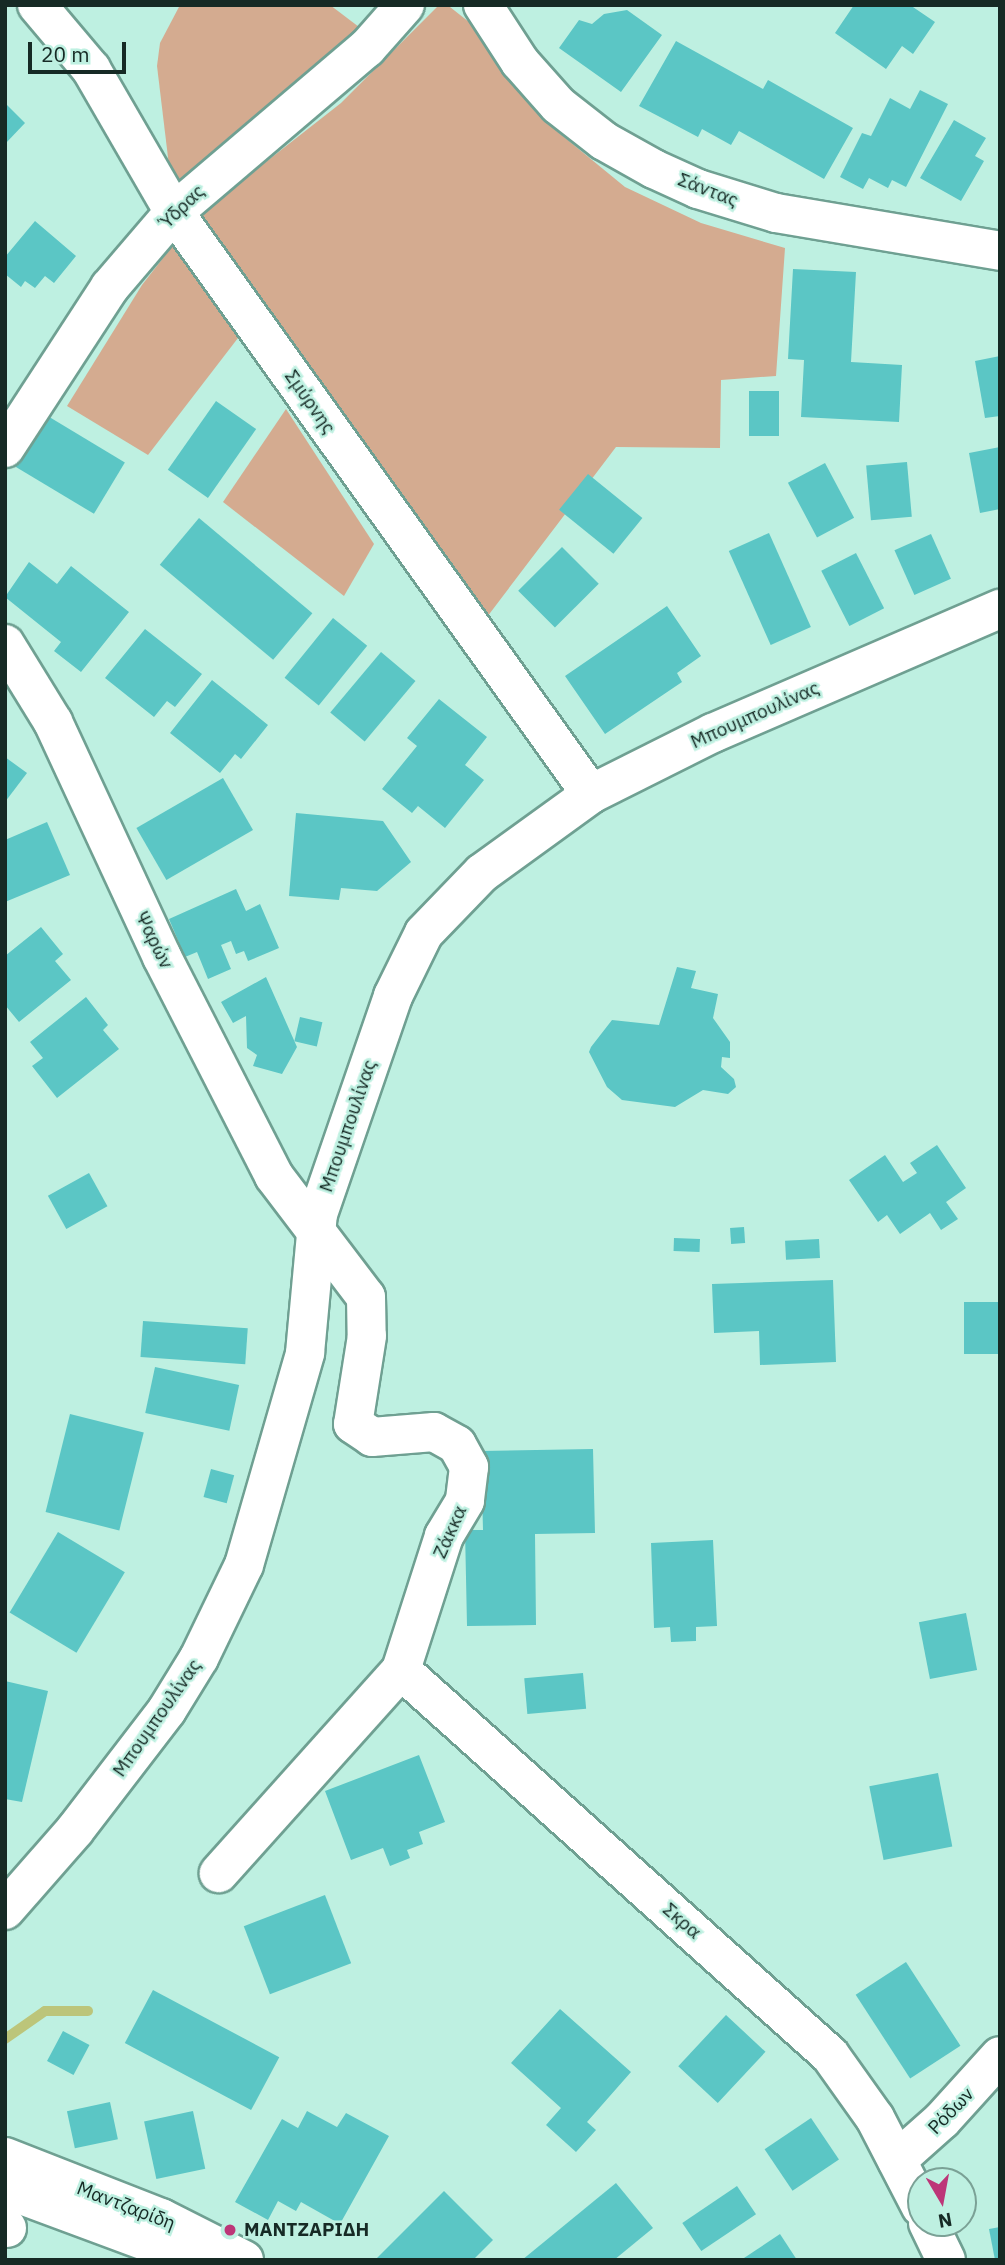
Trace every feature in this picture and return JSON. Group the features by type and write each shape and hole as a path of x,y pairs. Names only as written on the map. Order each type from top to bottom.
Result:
{"street":[{"name":"Σμύρνης","path":"37,5 91,69 174,212 591,794"},
{"name":"Ύδρας","path":"5,448 110,287 174,212 367,48 405,5"},
{"name":"Σάντας","path":"483,5 520,62 558,105 604,141 654,169 698,189 776,214 1000,251"},
{"name":"Μπουμπουλίνας","path":"5,1910 75,1830 167,1710 229,1598 270,1487 305,1353 314,1230 393,996 412,951 440,913 482,873 591,794 713,733 1000,609"},
{"name":"Ψαρών","path":"5,644 53,722 235,1103 284,1193 314,1230"},
{"name":"Ζάκκα","path":"219,1873 401,1670 444,1536 465,1501 469,1467 457,1445 434,1432 372,1437 353,1424 367,1336 366,1297 314,1230"},
{"name":"Σκρα","path":"401,1670 830,2055 861,2096 907,2180"},
{"name":"Ρόδων","path":"897,2160 942,2120 1000,2056"},
{"name":"Μαντζαρίδη","path":"5,2157 161,2218 244,2260"},
{"name":"Μαντζαρίδη","path":"5,2189 113,2227 181,2260"},
{"path":"935,2237 946,2260"}],"shaded area":[{"path":"180,5 330,5 359,27 179,184 170,174 157,66 160,43"},
{"path":"438,6 450,7 469,22 542,119 625,187 701,223 785,248 776,376 721,380 720,448 616,447 484,621 198,215 341,103"},
{"path":"174,244 238,338 148,455 67,406 142,285"},
{"path":"286,409 374,544 344,596 223,502"}],"building":[{"path":"854,5 910,5 935,22 913,54 902,46 886,69 835,33"},
{"path":"627,10 662,35 621,92 559,48 579,20 592,24 604,14"},
{"path":"676,41 763,89 768,80 853,128 824,179 739,131 731,145 702,129 698,137 639,106"},
{"path":"920,90 948,104 906,187 892,180 888,188 869,178 863,189 840,177 862,133 871,136 890,98 910,109"},
{"path":"5,103 25,123 5,144"},
{"path":"954,120 986,138 975,156 984,161 961,201 920,178"},
{"path":"35,221 76,256 54,283 45,276 35,288 25,281 21,287 5,274 5,257"},
{"path":"793,269 856,272 851,362 902,365 899,422 801,417 804,360 788,359"},
{"path":"1000,356 1000,416 985,418 975,361"},
{"path":"749,391 779,391 779,436 749,436"},
{"path":"216,401 256,429 208,498 168,470"},
{"path":"46,415 125,462 94,514 15,466"},
{"path":"1000,447 1000,509 980,513 969,453"},
{"path":"907,462 912,517 871,520 866,466"},
{"path":"825,463 854,518 817,537 788,483"},
{"path":"588,474 642,518 613,554 559,510"},
{"path":"199,518 312,613 273,660 160,565"},
{"path":"769,533 811,627 771,645 729,551"},
{"path":"931,534 951,579 914,595 894,550"},
{"path":"562,547 599,584 555,628 518,591"},
{"path":"856,553 884,608 849,626 821,571"},
{"path":"29,562 57,584 71,566 129,612 81,672 54,651 61,642 5,597"},
{"path":"667,606 701,656 677,673 682,682 605,734 565,676"},
{"path":"333,618 367,646 319,706 285,678"},
{"path":"145,629 202,674 175,707 167,701 154,717 105,678"},
{"path":"381,652 415,681 365,741 330,713"},
{"path":"212,680 268,725 241,759 235,754 220,773 170,733"},
{"path":"439,699 487,737 465,765 484,780 445,828 418,806 412,813 382,789 417,746 407,738"},
{"path":"5,757 27,773 5,802"},
{"path":"223,778 253,830 166,880 136,828"},
{"path":"296,813 383,821 411,862 377,891 341,888 339,900 289,896"},
{"path":"47,822 70,875 5,902 5,840"},
{"path":"236,889 246,911 260,904 279,948 248,961 244,951 236,954 231,941 221,945 231,969 208,979 197,952 185,957 169,919"},
{"path":"41,927 63,954 55,961 71,980 19,1022 5,1005 5,956"},
{"path":"677,967 696,971 691,988 718,994 713,1018 730,1042 730,1058 722,1057 721,1067 734,1079 736,1087 728,1094 703,1090 675,1107 622,1100 607,1087 589,1052 591,1047 612,1020 659,1025"},
{"path":"266,977 297,1047 282,1074 253,1066 257,1055 247,1048 246,1016 233,1023 221,1002"},
{"path":"86,997 108,1025 103,1030 119,1049 57,1098 32,1066 43,1058 30,1042"},
{"path":"300,1017 322,1022 317,1047 294,1041"},
{"path":"937,1145 966,1188 946,1202 958,1219 941,1230 930,1213 900,1234 887,1215 878,1222 849,1180 885,1155 903,1182 917,1173 910,1163"},
{"path":"89,1173 107,1206 66,1229 48,1196"},
{"path":"744,1227 745,1243 731,1244 730,1228"},
{"path":"674,1238 700,1239 700,1252 674,1251"},
{"path":"819,1239 820,1258 786,1260 785,1241"},
{"path":"833,1280 836,1362 760,1365 759,1331 714,1333 712,1284"},
{"path":"964,1302 1000,1302 1000,1354 964,1354"},
{"path":"143,1321 248,1328 245,1364 140,1357"},
{"path":"155,1367 239,1385 229,1431 145,1413"},
{"path":"70,1414 144,1432 119,1530 46,1512"},
{"path":"593,1449 595,1533 535,1534 536,1625 467,1626 465,1530 483,1530 481,1451"},
{"path":"211,1469 234,1475 227,1503 203,1497"},
{"path":"58,1532 125,1572 76,1653 10,1613"},
{"path":"713,1540 717,1626 696,1627 696,1641 671,1642 670,1627 654,1628 651,1543"},
{"path":"966,1613 977,1670 930,1679 919,1622"},
{"path":"583,1673 586,1709 527,1714 524,1678"},
{"path":"5,1681 48,1691 22,1802 5,1799"},
{"path":"419,1755 445,1822 419,1832 423,1844 407,1850 410,1858 390,1866 383,1848 351,1860 325,1791"},
{"path":"938,1773 952,1847 884,1860 869,1786"},
{"path":"325,1895 351,1963 270,1994 244,1926"},
{"path":"906,1962 960,2046 910,2079 856,1995"},
{"path":"153,1990 279,2057 251,2110 125,2043"},
{"path":"560,2009 631,2072 587,2122 596,2130 576,2152 546,2125 561,2108 511,2063"},
{"path":"726,2015 765,2052 718,2103 678,2066"},
{"path":"63,2031 89,2045 74,2075 47,2061"},
{"path":"110,2102 118,2139 75,2148 67,2111"},
{"path":"193,2111 205,2169 156,2179 144,2121"},
{"path":"307,2111 337,2127 346,2113 389,2136 340,2224 301,2202 296,2211 278,2201 268,2220 235,2202 282,2119 298,2128"},
{"path":"811,2118 839,2159 793,2191 765,2149"},
{"path":"616,2183 653,2228 614,2260 522,2260"},
{"path":"737,2186 756,2214 701,2251 682,2223"},
{"path":"444,2191 493,2240 473,2260 375,2260"},
{"path":"1000,2227 1000,2260 995,2260 989,2229"},
{"path":"780,2234 797,2260 741,2260"}],"waterway":[{"path":"5,2039 45,2011 88,2011"}],"place":[{"name":"ΜΑΝΤΖΑΡΙΔΗ","path":"230,2230"}]}
